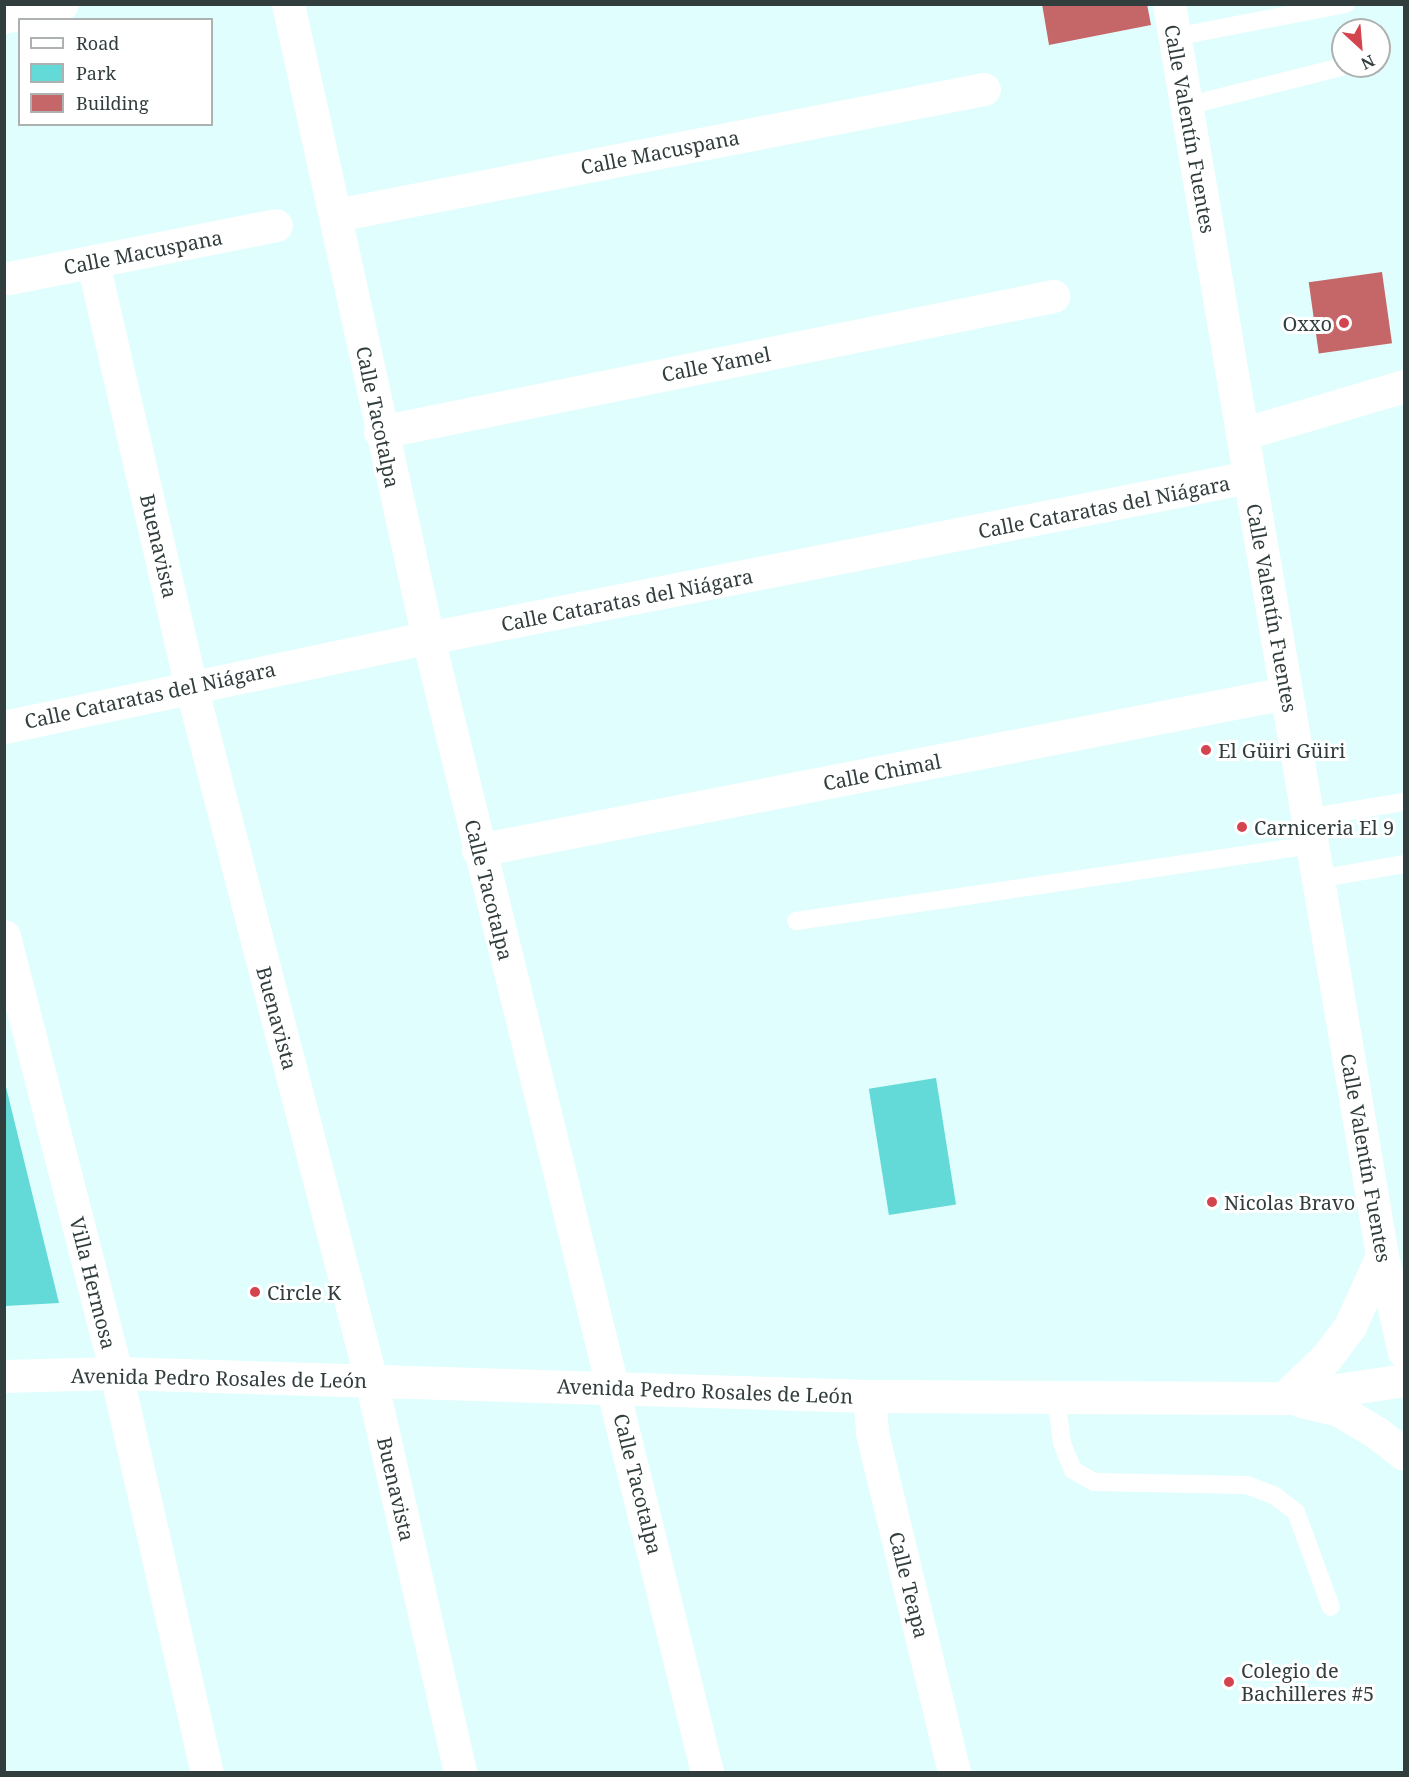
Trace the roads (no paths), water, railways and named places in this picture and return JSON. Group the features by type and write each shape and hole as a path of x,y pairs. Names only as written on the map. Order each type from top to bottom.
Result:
{"street":[{"path":"4,17 62,4"},
{"name":"Calle Tacotalpa","path":"288,4 336,215 380,432 478,850 614,1387 707,1773"},
{"name":"Calle Valentín Fuentes","path":"1169,4 1318,879 1404,1352"},
{"name":"Calle Macuspana","path":"336,215 984,89"},
{"name":"Calle Macuspana","path":"9,278 276,225"},
{"name":"Buenavista","path":"93,263 190,686 371,1380 460,1773"},
{"name":"Calle Yamel","path":"380,432 1053,296"},
{"path":"1242,434 1404,386"},
{"name":"Calle Cataratas del Niágara","path":"4,727 190,686 428,638 1250,477"},
{"name":"Calle Chimal","path":"478,850 1286,693"},
{"name":"Villa Hermosa","path":"4,936 116,1373 207,1773"},
{"path":"1284,1398 1326,1358 1350,1326 1393,1282"},
{"name":"Avenida Pedro Rosales de León","path":"4,1376 116,1373 869,1396 1284,1398 1404,1380"},
{"name":"Calle Teapa","path":"869,1396 872,1433 954,1773"},
{"path":"1284,1398 1337,1409 1377,1432 1404,1454"}],"lane":[{"path":"1174,37 1346,4"},
{"path":"1186,106 1331,70"},
{"path":"796,921 1310,832 1404,802"},
{"path":"1318,879 1404,864"},
{"path":"1056,1397 1062,1443 1073,1470 1094,1482 1247,1485 1275,1496 1296,1512 1331,1607"}],"place":[{"name":"Oxxo","path":"1344,323"},
{"name":"El Güiri Güiri","path":"1206,750"},
{"name":"Carniceria El 9","path":"1242,827"},
{"name":"Nicolas Bravo","path":"1212,1202"},
{"name":"Circle K","path":"255,1292"},
{"name":"Colegio de Bachilleres #5","path":"1229,1682"}]}
